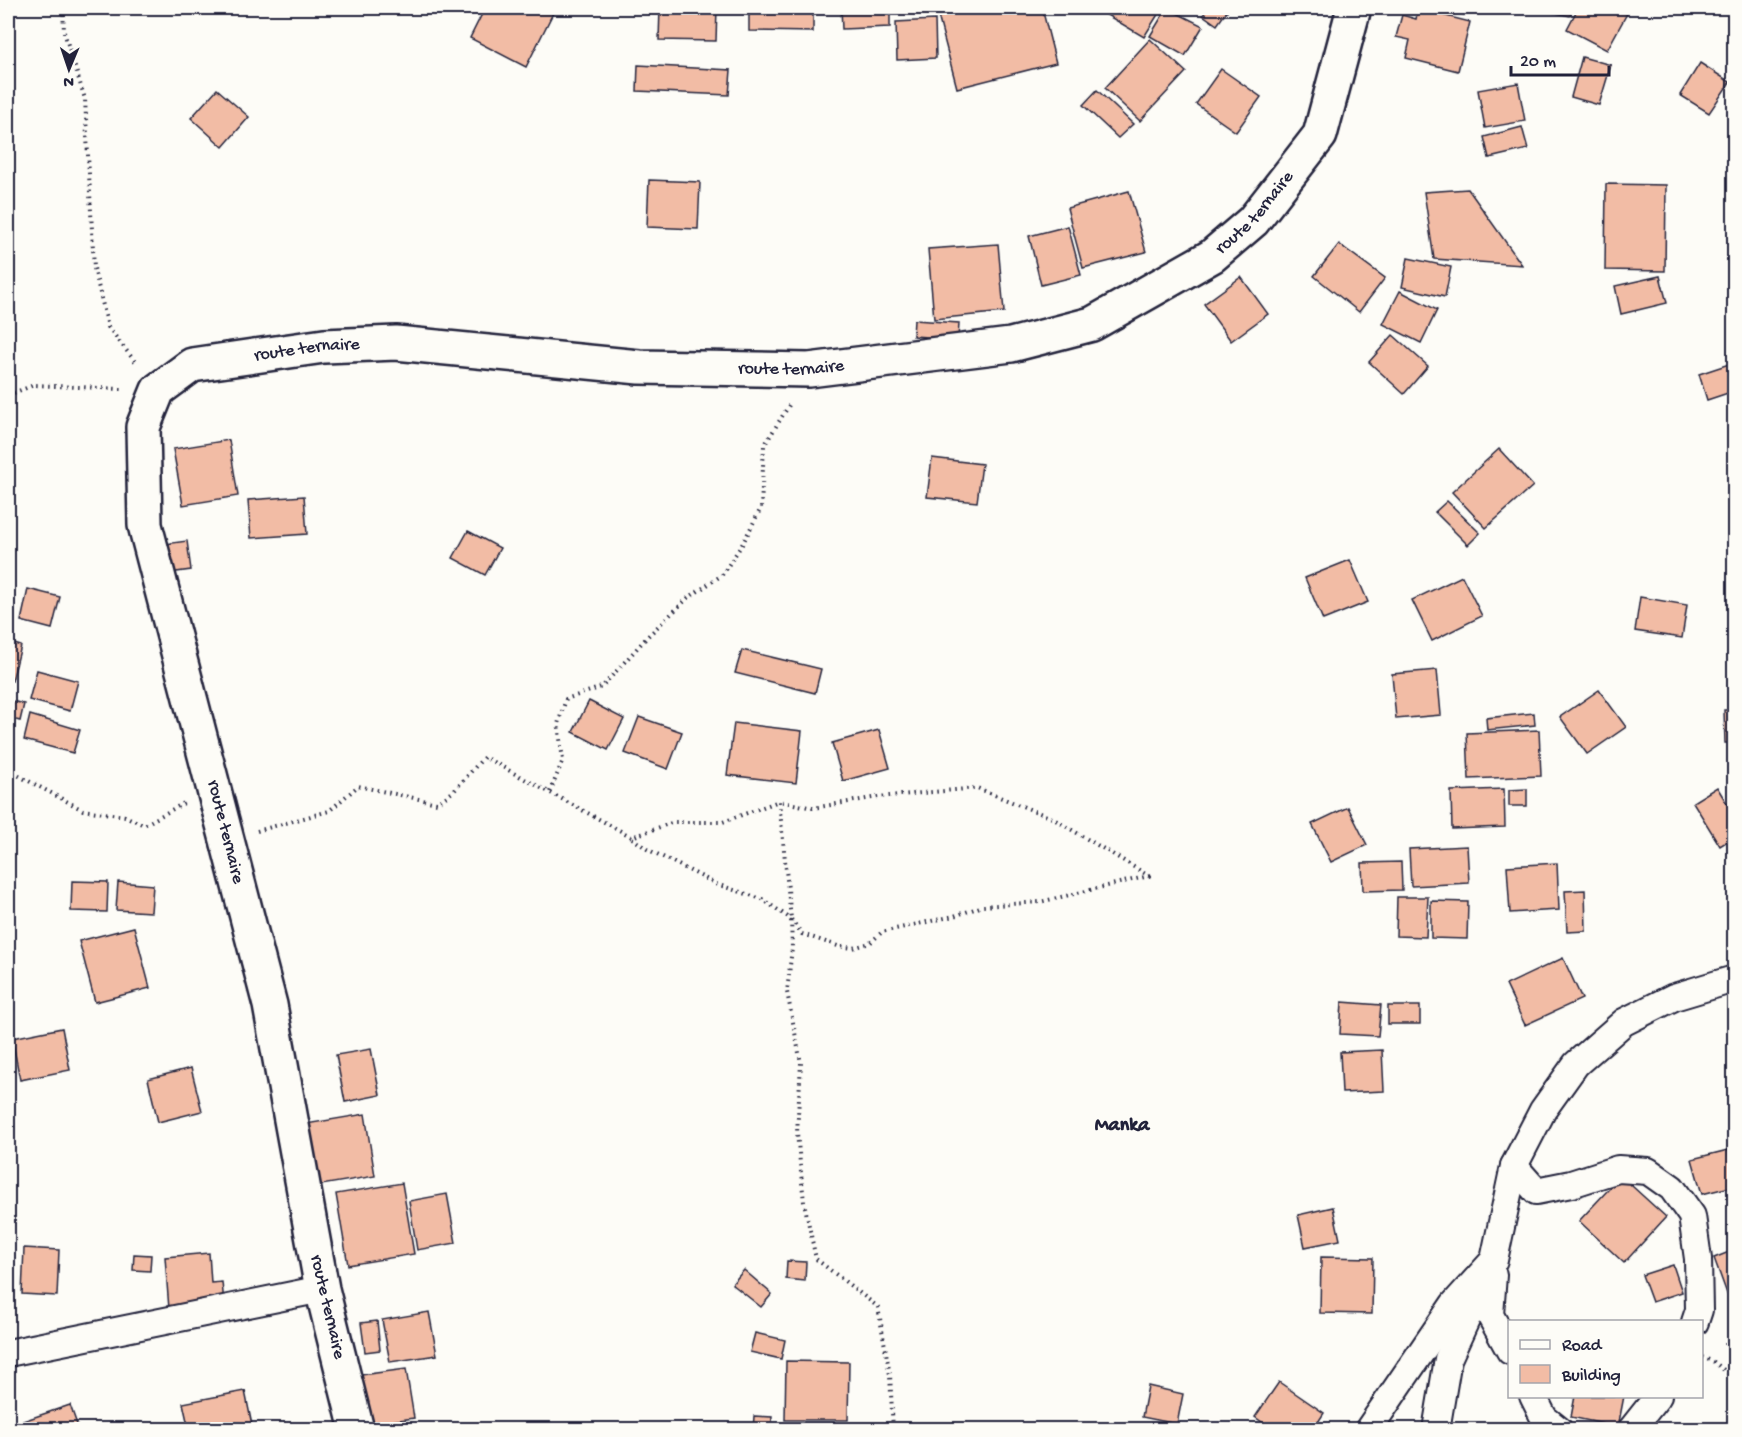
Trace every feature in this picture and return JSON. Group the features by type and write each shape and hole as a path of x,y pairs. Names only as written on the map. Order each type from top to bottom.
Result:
{"street":[{"name":"route ternaire","path":"357,1430 322,1289 270,1005 145,525 143,427 158,390 192,365 324,345 396,343 639,367 809,370 1011,345 1092,324 1212,256 1253,221 1320,135 1354,8"},
{"path":"1508,1349 1490,1315 1494,1260 1514,1166 1543,1110 1576,1064 1624,1022 1674,997 1734,979"},
{"path":"1514,1166 1536,1191 1571,1184 1618,1168 1647,1171 1672,1188 1692,1216 1698,1259 1699,1310 1696,1320"},
{"path":"1368,1430 1454,1304 1494,1260"},
{"path":"1436,1430 1448,1359 1494,1260"},
{"path":"8,1353 322,1289"},
{"path":"1534,1398 1544,1418 1559,1430"},
{"path":"1631,1430 1656,1398"}],"path":[{"path":"63,8 64,32 85,99 94,267 108,327 158,390"},
{"path":"550,792 563,760 558,724 566,699 602,687 649,634 688,598 722,575 743,543 761,508 764,446 809,370"},
{"path":"8,395 34,385 158,390"},
{"path":"225,828 255,832 329,811 358,786 437,804 454,791 484,757 632,837 647,849 716,884 762,899 791,919 802,934 838,946 853,948 870,943 882,932 954,916 982,906 1040,902 1149,876 1052,818 977,788 878,797 813,808 779,801 723,822 674,822 632,837"},
{"path":"8,770 84,810 124,816 144,825 214,788"},
{"path":"779,801 791,919 792,948 787,992 801,1063 797,1133 804,1202 816,1259 878,1306 890,1375 893,1430"},
{"path":"1703,1358 1714,1362 1734,1378"}],"building":[{"path":"485,8 555,9 526,67 470,38"},
{"path":"660,8 717,8 716,41 659,40"},
{"path":"749,8 813,8 813,32 749,31"},
{"path":"841,8 890,8 890,27 842,29"},
{"path":"936,8 1042,8 1056,63 957,88"},
{"path":"1109,8 1162,8 1144,37 1105,14"},
{"path":"1167,8 1203,26 1185,56 1150,36"},
{"path":"1208,8 1229,8 1217,25 1203,15"},
{"path":"1423,8 1466,8 1464,15"},
{"path":"1530,8 1573,8 1570,16"},
{"path":"1578,8 1630,8 1607,50 1567,29"},
{"path":"1418,9 1470,22 1458,71 1406,58 1410,40 1396,37 1402,15 1416,19"},
{"path":"935,20 936,58 897,60 896,22"},
{"path":"1150,39 1186,72 1140,121 1105,88"},
{"path":"1582,57 1611,65 1599,105 1571,97"},
{"path":"1700,63 1730,82 1709,113 1680,95"},
{"path":"638,65 731,70 729,95 637,91"},
{"path":"1221,69 1261,97 1236,132 1196,104"},
{"path":"1518,83 1525,121 1485,128 1478,90"},
{"path":"217,89 249,117 223,147 191,118"},
{"path":"1097,90 1133,124 1118,138 1083,105"},
{"path":"1522,127 1528,149 1489,158 1484,137"},
{"path":"649,180 700,182 698,229 647,227"},
{"path":"1606,184 1666,185 1665,271 1605,270"},
{"path":"1468,189 1522,265 1434,259 1424,192"},
{"path":"1129,191 1146,252 1083,268 1067,208"},
{"path":"1068,226 1081,275 1041,285 1029,236"},
{"path":"998,244 1004,312 934,319 928,249"},
{"path":"1339,244 1385,278 1359,312 1314,276"},
{"path":"1408,258 1451,267 1445,297 1402,287"},
{"path":"1660,276 1667,303 1621,314 1615,286"},
{"path":"1241,277 1268,314 1231,341 1204,304"},
{"path":"1400,291 1437,310 1421,343 1383,324"},
{"path":"914,320 959,323 958,339 913,336"},
{"path":"1393,335 1428,366 1404,394 1369,362"},
{"path":"1732,363 1734,391 1707,400 1699,374"},
{"path":"229,440 238,496 183,505 173,449"},
{"path":"1499,449 1533,486 1486,528 1452,492"},
{"path":"932,458 982,464 977,502 927,497"},
{"path":"304,496 307,534 251,538 248,500"},
{"path":"1447,501 1480,533 1468,545 1435,512"},
{"path":"468,531 500,548 485,575 453,558"},
{"path":"187,541 191,570 147,576 143,547"},
{"path":"1350,560 1368,602 1323,620 1305,578"},
{"path":"1462,576 1482,616 1432,641 1412,600"},
{"path":"28,589 60,597 52,629 21,621"},
{"path":"1640,597 1687,605 1682,638 1635,631"},
{"path":"8,642 21,646 12,681 8,680"},
{"path":"742,650 821,669 815,693 735,673"},
{"path":"37,670 78,681 70,711 29,700"},
{"path":"1437,670 1441,715 1396,719 1392,674"},
{"path":"1599,690 1626,727 1587,754 1560,717"},
{"path":"8,700 24,704 20,721 8,718"},
{"path":"589,701 624,719 608,750 573,732"},
{"path":"1724,710 1734,710 1734,743 1725,743"},
{"path":"1534,713 1535,725 1487,730 1486,718"},
{"path":"30,715 80,730 73,753 24,740"},
{"path":"639,717 682,732 668,769 625,753"},
{"path":"734,723 802,731 796,783 727,775"},
{"path":"879,730 890,768 843,781 832,743"},
{"path":"1539,730 1541,776 1469,779 1467,733"},
{"path":"1717,787 1734,815 1729,818 1734,826 1734,837 1720,846 1693,802"},
{"path":"1504,789 1505,827 1452,829 1451,791"},
{"path":"1527,789 1527,806 1509,806 1509,790"},
{"path":"1348,807 1367,845 1331,862 1312,824"},
{"path":"1467,846 1469,883 1411,886 1409,849"},
{"path":"1401,862 1402,890 1363,891 1362,863"},
{"path":"1557,863 1559,910 1510,913 1507,866"},
{"path":"72,881 108,882 107,912 71,911"},
{"path":"118,882 153,885 151,912 116,910"},
{"path":"1585,890 1586,931 1567,932 1565,891"},
{"path":"1397,897 1428,897 1426,937 1396,936"},
{"path":"1431,901 1468,902 1467,939 1431,938"},
{"path":"134,927 150,988 95,1002 79,941"},
{"path":"1563,958 1582,999 1525,1025 1506,985"},
{"path":"1342,1002 1381,1005 1378,1036 1340,1034"},
{"path":"1388,1006 1420,1006 1420,1024 1388,1024"},
{"path":"62,1028 70,1070 20,1080 12,1038"},
{"path":"371,1049 380,1095 345,1102 336,1055"},
{"path":"1382,1050 1384,1091 1342,1093 1340,1052"},
{"path":"191,1068 202,1111 158,1122 148,1079"},
{"path":"365,1114 375,1176 298,1189 288,1127"},
{"path":"1728,1150 1734,1173 1734,1186 1702,1194 1692,1159"},
{"path":"1621,1176 1666,1217 1624,1263 1579,1221"},
{"path":"402,1183 414,1254 348,1265 336,1194"},
{"path":"447,1194 456,1243 417,1250 409,1201"},
{"path":"1333,1207 1340,1240 1305,1247 1298,1215"},
{"path":"24,1248 59,1250 57,1296 22,1294"},
{"path":"1734,1250 1734,1300 1730,1302 1714,1258"},
{"path":"209,1253 211,1283 222,1282 224,1304 169,1309 165,1257"},
{"path":"134,1254 151,1255 150,1271 133,1270"},
{"path":"1321,1257 1373,1258 1372,1314 1320,1313"},
{"path":"787,1261 806,1262 805,1281 786,1279"},
{"path":"1673,1265 1682,1292 1652,1302 1642,1275"},
{"path":"744,1270 772,1294 761,1307 732,1284"},
{"path":"429,1312 437,1355 390,1362 382,1320"},
{"path":"377,1321 380,1350 365,1352 361,1323"},
{"path":"755,1333 785,1340 781,1359 750,1352"},
{"path":"1734,1334 1734,1353 1725,1344"},
{"path":"786,1361 849,1362 848,1420 785,1420"},
{"path":"406,1369 414,1418 369,1424 361,1375"},
{"path":"1279,1382 1324,1413 1313,1430 1273,1430 1255,1417"},
{"path":"1148,1386 1183,1394 1177,1424 1142,1417"},
{"path":"245,1391 253,1430 189,1430 183,1403"},
{"path":"1575,1398 1624,1398 1618,1427 1571,1417"},
{"path":"70,1405 79,1430 26,1430 23,1421"},
{"path":"754,1416 772,1417 771,1430 753,1430"}],"district":[{"name":"Manka","path":"1122,1126"}]}
